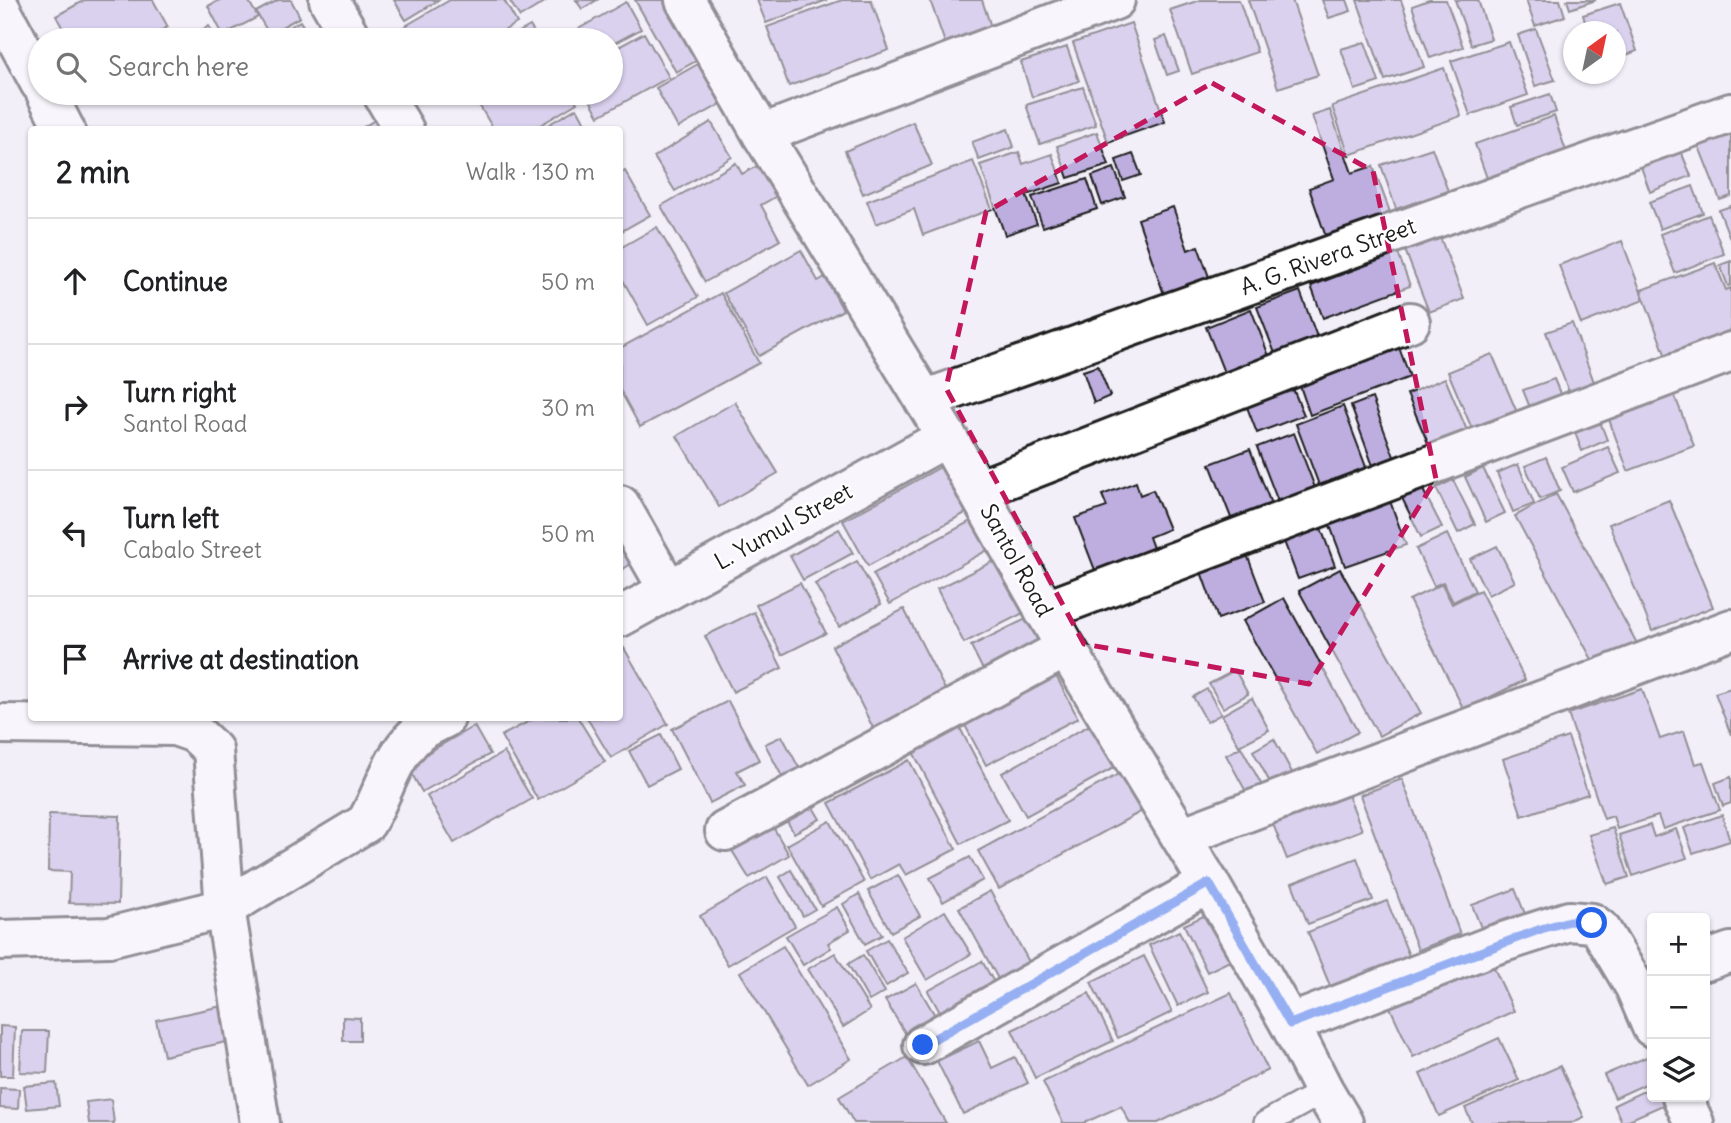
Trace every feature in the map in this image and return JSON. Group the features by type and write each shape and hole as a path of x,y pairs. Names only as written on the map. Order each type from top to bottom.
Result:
{"street":[{"path":"329,0 345,28"},
{"name":"Santol Road","path":"685,0 762,134 947,437 1044,611 1209,883 1290,1024 1333,1107"},
{"path":"762,134 1115,0"},
{"path":"0,8 28,60"},
{"path":"52,105 63,126"},
{"path":"389,105 402,126"},
{"name":"A. G. Rivera Street","path":"924,400 1731,113"},
{"path":"978,490 1410,322"},
{"path":"1044,611 1731,352"},
{"name":"L. Yumul Street","path":"623,615 947,437"},
{"path":"623,510 668,589"},
{"path":"1181,837 1731,629"},
{"path":"725,831 1066,648"},
{"path":"0,940 109,937 225,908 366,823 377,805 396,760 423,723"},
{"path":"0,724 175,726 195,733 213,750 225,908 260,1123"},
{"path":"923,1045 1209,883"},
{"path":"1290,1024 1494,945 1569,921 1592,923 1601,930 1643,984 1647,1003"},
{"path":"1710,959 1731,952"},
{"path":"1684,1102 1694,1123"}],"lane":[{"path":"1266,1123 1333,1107"}],"highlighted area":[{"path":"1212,83 1373,171 1436,479 1309,684 1084,644 946,388 986,212"}],"building":[{"path":"85,0 153,0 168,27 62,28 56,16"},
{"path":"220,0 248,0 258,17 237,28 219,28 208,6"},
{"path":"278,0 291,0 300,17 280,28 265,28 256,12"},
{"path":"394,0 439,0 406,20"},
{"path":"450,0 504,0 517,23 508,28 402,28"},
{"path":"509,0 548,0 520,17"},
{"path":"576,0 597,0 582,9"},
{"path":"635,0 672,0 703,57 676,72"},
{"path":"757,0 827,0 766,23"},
{"path":"842,0 871,0 889,50 789,86 767,27"},
{"path":"930,0 982,0 991,27 945,43"},
{"path":"1200,0 1239,0 1257,52 1192,74 1170,10"},
{"path":"1248,0 1292,0 1318,75 1278,88"},
{"path":"1322,0 1347,0 1351,11 1329,18"},
{"path":"1357,0 1401,0 1424,67 1385,80"},
{"path":"1429,0 1446,0 1463,47 1430,58 1412,6"},
{"path":"1455,0 1478,0 1491,39 1471,45"},
{"path":"1526,0 1560,0 1565,16 1535,26"},
{"path":"1567,0 1596,0 1570,9"},
{"path":"626,2 641,29 623,39 623,28 580,28"},
{"path":"1620,3 1637,51 1626,55 1626,21 1585,21 1583,15"},
{"path":"300,21 304,28 288,28"},
{"path":"1131,23 1165,122 1108,142 1073,43"},
{"path":"1536,29 1555,80 1535,86 1518,35"},
{"path":"644,33 669,77 623,103 623,44"},
{"path":"1166,36 1179,71 1167,75 1155,40"},
{"path":"1365,42 1379,82 1355,90 1341,49"},
{"path":"1509,42 1528,95 1470,115 1451,61"},
{"path":"1067,47 1079,81 1032,97 1021,62"},
{"path":"705,60 728,100 678,128 656,88"},
{"path":"1444,68 1461,116 1349,155 1332,106"},
{"path":"1083,87 1096,125 1040,144 1026,105"},
{"path":"1550,94 1556,112 1517,125 1511,107"},
{"path":"479,105 574,105 539,126 492,126"},
{"path":"593,105 619,105 599,116"},
{"path":"577,108 587,126 546,126"},
{"path":"1330,110 1352,173 1373,166 1391,215 1326,237 1309,188 1334,179 1312,116"},
{"path":"384,114 391,126 365,126"},
{"path":"1554,116 1567,154 1488,181 1475,144"},
{"path":"711,122 732,157 675,191 654,157"},
{"path":"913,122 932,165 863,194 845,151"},
{"path":"1008,129 1014,147 979,160 972,142"},
{"path":"1731,131 1731,196 1720,200 1698,144"},
{"path":"1097,132 1109,165 1068,178 1057,146"},
{"path":"1432,148 1448,191 1396,209 1381,165"},
{"path":"1680,149 1691,176 1650,192 1640,164"},
{"path":"1019,152 1023,164 1052,154 1062,183 1026,195 1037,224 1005,235 980,165"},
{"path":"1133,154 1141,175 1123,181 1116,160"},
{"path":"973,161 992,209 923,235 914,209 876,224 867,201"},
{"path":"736,163 742,174 759,165 777,196 761,205 780,240 705,282 661,206"},
{"path":"1114,168 1125,197 1102,205 1092,176"},
{"path":"625,171 650,215 623,230"},
{"path":"1087,179 1097,209 1043,227 1032,197"},
{"path":"1693,186 1703,213 1660,229 1649,202"},
{"path":"1731,206 1731,241 1719,210"},
{"path":"1173,207 1188,250 1198,246 1214,291 1168,306 1138,219"},
{"path":"1709,215 1724,254 1675,273 1660,234"},
{"path":"657,227 698,297 648,325 623,280 623,246"},
{"path":"1440,237 1464,299 1429,312 1405,250"},
{"path":"1622,241 1644,300 1581,324 1559,265"},
{"path":"801,250 818,281 825,277 843,310 759,356 724,293"},
{"path":"1398,253 1410,286 1323,318 1311,286"},
{"path":"1731,261 1731,285 1728,286 1720,265"},
{"path":"1715,263 1726,290 1731,288 1731,338 1668,362 1641,290"},
{"path":"1300,291 1320,345 1278,361 1257,307"},
{"path":"721,293 759,363 640,427 623,396 623,346"},
{"path":"1251,309 1272,364 1227,380 1206,327"},
{"path":"1572,323 1597,390 1572,400 1546,332"},
{"path":"1398,345 1410,377 1310,415 1299,383"},
{"path":"1492,354 1519,417 1475,436 1448,372"},
{"path":"1098,366 1110,396 1094,403 1083,371"},
{"path":"1445,378 1471,440 1433,455 1407,394"},
{"path":"1554,379 1564,403 1533,415 1523,390"},
{"path":"1293,389 1304,415 1257,433 1247,407"},
{"path":"1673,391 1694,446 1628,471 1607,414"},
{"path":"1372,398 1398,467 1376,474 1351,406"},
{"path":"735,402 778,473 719,507 677,436"},
{"path":"1343,406 1369,475 1322,493 1296,424"},
{"path":"1599,419 1607,440 1582,451 1574,430"},
{"path":"1294,433 1319,498 1282,512 1257,447"},
{"path":"1608,447 1620,473 1573,492 1562,467"},
{"path":"1250,449 1274,512 1235,528 1210,464"},
{"path":"1546,457 1560,491 1540,499 1525,466"},
{"path":"946,464 971,510 868,566 843,521"},
{"path":"1518,464 1534,504 1513,512 1497,473"},
{"path":"1483,468 1505,513 1486,522 1465,477"},
{"path":"1453,480 1475,524 1458,533 1436,488"},
{"path":"1136,482 1140,495 1153,490 1169,529 1149,537 1153,548 1095,570 1075,518 1107,507 1102,495"},
{"path":"1422,488 1442,527 1421,537 1402,498"},
{"path":"1386,490 1406,545 1345,566 1325,512"},
{"path":"1556,494 1639,647 1597,669 1515,516"},
{"path":"1669,500 1713,607 1652,631 1609,524"},
{"path":"1315,512 1335,566 1298,579 1278,525"},
{"path":"976,518 991,548 890,604 873,574"},
{"path":"839,529 853,553 803,580 790,556"},
{"path":"1447,534 1475,591 1453,602 1443,582 1434,586 1416,549"},
{"path":"1497,546 1515,582 1488,595 1470,559"},
{"path":"623,549 631,564 623,569"},
{"path":"1246,552 1265,602 1218,619 1200,569"},
{"path":"1004,556 1031,609 964,643 937,589"},
{"path":"857,561 881,604 839,627 815,584"},
{"path":"1340,569 1421,713 1379,736 1299,591"},
{"path":"800,583 826,633 782,655 756,605"},
{"path":"1442,584 1452,604 1480,590 1525,680 1464,710 1409,600"},
{"path":"1284,598 1358,732 1317,754 1243,621"},
{"path":"904,609 953,705 880,742 832,646"},
{"path":"754,612 782,668 733,692 705,636"},
{"path":"1030,617 1045,646 986,676 971,646"},
{"path":"623,649 668,724 611,758 589,721 623,721"},
{"path":"1051,666 1078,718 986,765 959,714"},
{"path":"1235,670 1248,694 1223,708 1209,684"},
{"path":"1731,688 1731,735 1715,693"},
{"path":"1207,689 1221,714 1207,722 1193,697"},
{"path":"1642,689 1660,739 1684,731 1695,764 1703,762 1720,810 1663,829 1658,816 1617,829 1613,816 1604,819 1568,714"},
{"path":"1252,698 1269,730 1239,746 1222,715"},
{"path":"728,701 759,760 737,771 745,785 710,803 672,729"},
{"path":"529,721 580,721 605,762 538,800 501,736"},
{"path":"1093,723 1117,766 1026,816 1002,773"},
{"path":"474,726 490,754 422,792 407,765"},
{"path":"960,728 1008,820 961,844 913,752"},
{"path":"661,735 678,769 647,785 629,751"},
{"path":"782,736 805,779 788,788 765,744"},
{"path":"1568,737 1588,794 1522,816 1503,759"},
{"path":"1274,739 1294,776 1273,788 1253,751"},
{"path":"1241,747 1265,791 1250,799 1226,755"},
{"path":"504,752 532,799 454,843 427,796"},
{"path":"909,760 956,849 906,875 899,864 870,880 829,803"},
{"path":"1122,772 1144,810 999,889 978,851"},
{"path":"1731,777 1731,803 1723,806 1715,783"},
{"path":"1402,779 1460,934 1418,950 1360,795"},
{"path":"1346,790 1362,830 1287,859 1271,819"},
{"path":"811,804 820,819 794,833 785,818"},
{"path":"49,814 120,816 118,904 69,903 70,872 48,871"},
{"path":"1722,815 1730,841 1693,853 1684,828"},
{"path":"830,821 864,882 821,906 787,845"},
{"path":"772,825 789,855 749,878 731,849"},
{"path":"1650,825 1654,837 1676,829 1687,858 1633,876 1619,835"},
{"path":"1613,828 1629,877 1607,884 1589,835"},
{"path":"970,857 983,880 943,902 930,878"},
{"path":"1357,858 1373,900 1308,924 1292,883"},
{"path":"791,870 815,909 803,916 780,877"},
{"path":"898,875 920,916 891,932 868,891"},
{"path":"767,877 795,926 728,965 700,916"},
{"path":"1515,889 1527,919 1484,935 1472,905"},
{"path":"990,891 1033,969 1002,986 959,908"},
{"path":"859,894 882,935 865,944 843,904"},
{"path":"1387,901 1409,956 1330,986 1308,932"},
{"path":"837,907 850,930 828,943 831,948 803,965 786,936"},
{"path":"945,911 971,954 927,980 902,937"},
{"path":"1212,912 1234,959 1207,972 1184,925"},
{"path":"1179,931 1208,992 1178,1006 1149,945"},
{"path":"887,939 908,973 886,986 866,951"},
{"path":"783,946 851,1059 808,1085 740,972"},
{"path":"835,953 870,1010 843,1027 808,969"},
{"path":"863,955 885,992 869,1001 848,964"},
{"path":"1144,956 1172,1012 1118,1038 1091,982"},
{"path":"1489,957 1514,1011 1413,1057 1388,1003"},
{"path":"982,961 1000,993 946,1023 928,991"},
{"path":"916,983 940,1024 910,1041 885,1000"},
{"path":"1089,993 1113,1041 1035,1078 1012,1030"},
{"path":"1231,993 1268,1070 1158,1123 1130,1123 1121,1106 1084,1123 1063,1123 1043,1082"},
{"path":"227,1005 235,1040 164,1056 156,1020"},
{"path":"343,1017 360,1018 360,1041 343,1041"},
{"path":"0,1026 15,1027 13,1076 0,1076"},
{"path":"22,1031 49,1031 47,1073 20,1072"},
{"path":"1499,1038 1519,1080 1439,1116 1420,1074"},
{"path":"979,1041 992,1068 1015,1057 1028,1083 963,1114 937,1061"},
{"path":"907,1057 946,1123 854,1123 839,1097"},
{"path":"1647,1057 1647,1083 1615,1098 1604,1075"},
{"path":"1560,1066 1584,1117 1571,1123 1472,1123 1465,1108"},
{"path":"56,1083 59,1106 27,1109 24,1086"},
{"path":"0,1088 19,1089 18,1109 0,1108"},
{"path":"1647,1089 1647,1102 1670,1102 1622,1123 1614,1105"},
{"path":"111,1099 114,1123 89,1123 86,1102"}],"route":[{"path":"923,1045 1209,883 1290,1024 1541,929 1569,921 1592,923"}]}
